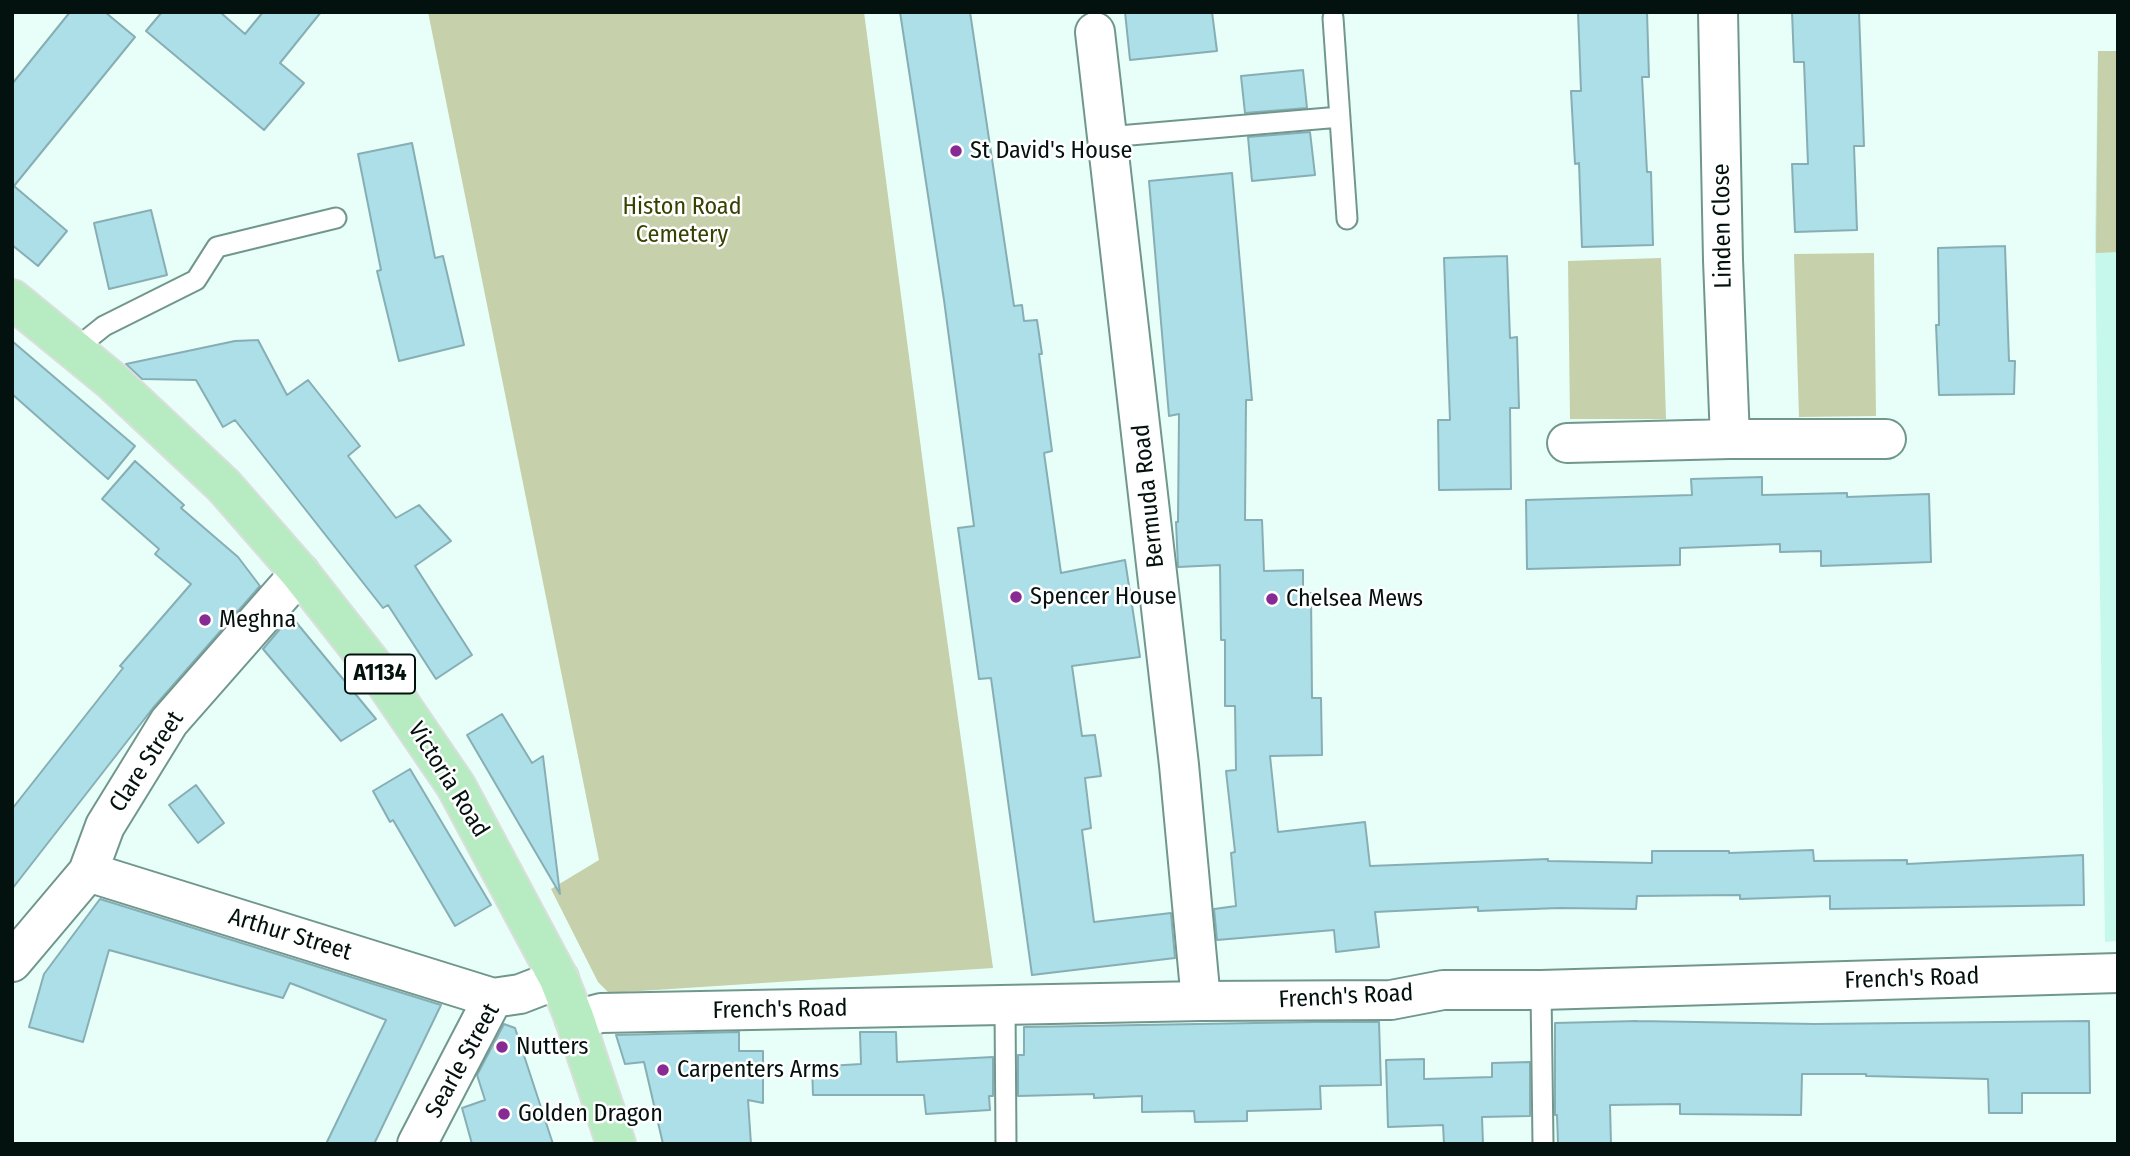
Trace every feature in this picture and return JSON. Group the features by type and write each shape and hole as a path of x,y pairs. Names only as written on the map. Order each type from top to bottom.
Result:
{"main road":[{"name":"Victoria Road","path":"12,299 111,380 224,486 300,573 381,676 456,786 559,979 616,1144"}],"street":[{"name":"Linden Close","path":"1718,12 1730,439"},
{"name":"Bermuda Road","path":"1093,22 1179,765 1201,1002"},
{"path":"1567,443 1886,439"},
{"name":"Clare Street","path":"12,962 88,873 105,826 169,722 300,573"},
{"name":"Arthur Street","path":"88,873 493,998"},
{"name":"French's Road","path":"575,1020 601,1013 1391,1000 1443,990 1541,990 2118,972"},
{"name":"Searle Street","path":"417,1144 493,998 520,995 559,979"}],"lane":[{"path":"1333,18 1347,219"},
{"path":"1107,137 1340,117"},
{"path":"74,350 104,326 196,280 217,247 336,218"},
{"path":"1541,990 1543,1144"},
{"path":"1005,1006 1006,1144"}],"shaded area":[{"path":"2098,51 2118,51 2118,941 2105,942 2095,238"}],"green space":[{"name":"Histon Road Cemetery","path":"428,12 864,12 931,525 993,968 609,993 598,982 551,889 599,860"},
{"path":"2098,51 2118,51 2118,252 2096,253"},
{"path":"1874,253 1876,416 1799,417 1794,254"},
{"path":"1661,258 1666,419 1570,419 1568,261"}],"building":[{"path":"70,12 105,12 135,37 14,186 67,231 38,266 12,245 12,84"},
{"path":"162,12 220,12 245,34 263,12 321,12 280,63 304,83 264,130 146,31"},
{"path":"900,12 970,12 1014,306 1022,305 1024,321 1037,320 1052,451 1044,453 1061,573 1125,560 1140,657 1072,666 1082,736 1095,735 1101,776 1085,778 1091,828 1082,830 1094,922 1171,913 1175,958 1032,975 991,678 979,679 958,528 974,526 944,300"},
{"path":"1125,12 1212,12 1217,51 1130,60"},
{"path":"1578,12 1647,12 1649,77 1642,77 1647,172 1651,172 1653,245 1582,247 1579,163 1575,164 1571,91 1581,91"},
{"path":"1792,12 1859,12 1864,146 1854,146 1857,230 1795,232 1792,164 1808,164 1804,62 1794,62"},
{"path":"1303,70 1307,108 1245,113 1241,76"},
{"path":"1310,132 1315,175 1252,181 1248,137"},
{"path":"412,143 435,258 443,256 464,345 399,361 377,271 381,270 358,154"},
{"path":"1232,173 1252,400 1246,400 1245,520 1262,520 1264,571 1303,570 1303,593 1311,593 1312,698 1321,698 1322,755 1270,756 1278,832 1365,822 1370,866 1548,859 1652,863 1652,851 1729,853 1813,850 1814,861 1907,860 1907,864 2083,855 2084,905 1830,909 1830,896 1740,899 1740,895 1637,896 1636,909 1478,911 1478,907 1375,912 1379,947 1336,952 1334,930 1217,940 1214,909 1236,906 1231,853 1235,852 1226,771 1236,770 1235,706 1225,706 1225,640 1221,640 1220,565 1178,567 1176,522 1179,414 1169,416 1149,181"},
{"path":"151,210 167,275 109,289 94,223"},
{"path":"2005,246 2009,361 2015,361 2014,394 1939,395 1936,325 1939,325 1938,248"},
{"path":"1507,256 1510,338 1517,337 1519,408 1510,408 1511,489 1439,490 1438,420 1450,420 1444,258"},
{"path":"258,340 287,395 308,380 360,446 348,456 396,518 419,505 451,541 415,566 472,655 436,679 388,605 383,608 235,420 223,427 196,380 142,379 126,364 235,341"},
{"path":"12,341 135,446 108,479 12,394"},
{"path":"135,461 184,505 181,508 238,557 260,586 153,708 12,889 12,809 123,668 120,666 191,584 155,554 159,549 102,499"},
{"path":"1762,477 1762,495 1847,493 1847,497 1929,494 1931,562 1821,566 1821,551 1780,552 1780,544 1680,548 1680,565 1527,569 1526,500 1692,495 1691,479"},
{"path":"291,616 376,719 341,741 263,649"},
{"path":"502,714 532,763 543,756 560,894 467,735"},
{"path":"410,769 491,905 455,926 373,791"},
{"path":"196,785 224,823 198,843 169,805"},
{"path":"100,899 441,1005 374,1144 326,1144 386,1020 290,983 283,998 109,950 83,1042 29,1027 44,974"},
{"path":"1637,1021 1815,1024 2089,1021 2090,1093 2022,1093 2022,1113 1989,1113 1988,1079 1802,1074 1801,1115 1680,1114 1680,1104 1610,1105 1611,1144 1558,1144 1555,1115 1555,1023"},
{"path":"1379,1022 1381,1085 1320,1086 1321,1109 1247,1111 1247,1121 1195,1122 1194,1111 1142,1112 1142,1096 1018,1096 1018,1055 1024,1055 1024,1027"},
{"path":"504,1024 515,1028 553,1144 472,1144 462,1108 485,1100 477,1075"},
{"path":"739,1032 739,1051 763,1051 763,1103 748,1100 751,1144 663,1144 644,1062 625,1064 616,1035"},
{"path":"860,1032 896,1032 897,1062 993,1057 993,1096 989,1096 990,1110 926,1114 924,1095 813,1095 812,1067 861,1064"},
{"path":"1424,1059 1424,1079 1492,1077 1492,1063 1530,1062 1530,1116 1482,1117 1483,1144 1444,1144 1443,1125 1388,1127 1386,1060"}],"place":[{"name":"St David's House","path":"956,151"},
{"name":"Spencer House","path":"1016,597"},
{"name":"Chelsea Mews","path":"1272,599"},
{"name":"Meghna","path":"205,620"},
{"name":"Nutters","path":"502,1047"},
{"name":"Carpenters Arms","path":"663,1070"},
{"name":"Golden Dragon","path":"504,1114"}]}
